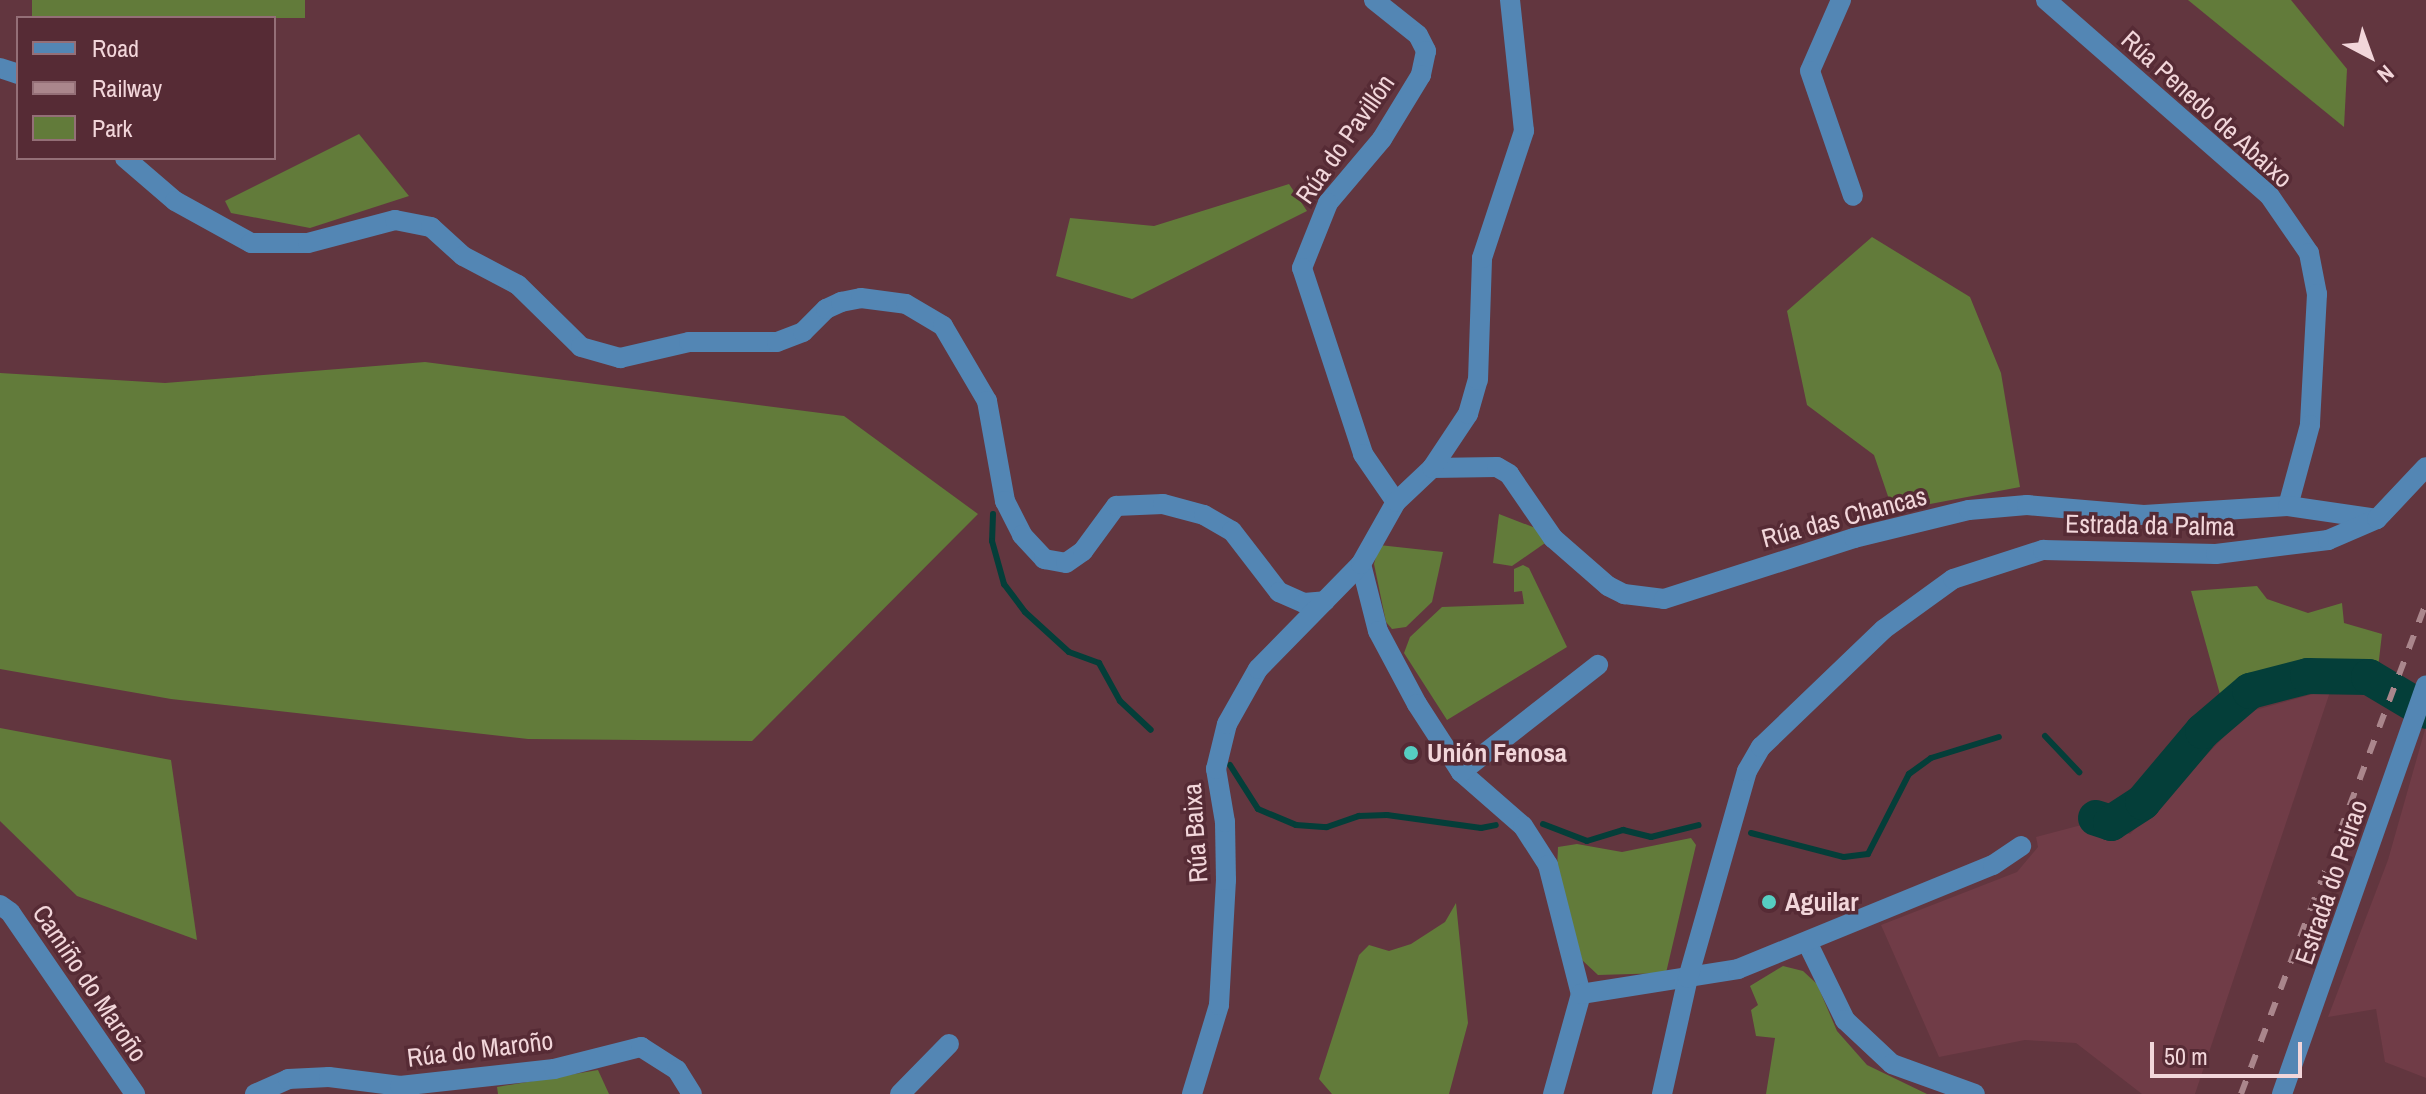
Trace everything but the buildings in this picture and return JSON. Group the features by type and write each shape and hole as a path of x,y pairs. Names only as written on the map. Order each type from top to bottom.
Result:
{"street":[{"name":"Rúa do Pavillón","path":"1374,0 1418,35 1426,51 1421,75 1382,139 1328,203 1302,268 1363,454 1396,502"},
{"path":"1396,502 1432,468 1468,414 1478,380 1482,258 1524,131 1510,0"},
{"path":"1841,0 1810,71 1853,196"},
{"name":"Rúa Penedo de Abaixo","path":"2046,0 2269,195 2309,253 2317,294 2310,425 2288,506"},
{"path":"127,160 175,201 251,243 308,243 395,220 431,227 463,256 518,285 581,347 620,358 689,342 777,342 803,332 826,309 861,298 906,304 943,326 987,401 1005,501 1022,535 1044,559 1066,563 1083,551 1116,506 1163,504 1204,515 1232,531 1279,592 1304,603 1325,601"},
{"name":"Rúa das Chancas","path":"1432,468 1497,467 1509,474 1553,538 1608,586 1624,594 1664,599 1854,538 1969,510 2027,505 2144,515 2288,506 2377,519"},
{"name":"Estrada da Palma","path":"1662,1094 1688,978 1747,771 1761,747 1884,629 1953,579 2043,550 2273,551 2328,540 2377,519 2426,467"},
{"name":"Rúa Baixa","path":"1192,1094 1219,1005 1226,880 1225,822 1216,769 1227,724 1258,669 1361,564 1396,502"},
{"path":"1361,564 1378,631 1461,772 1523,826 1548,865 1581,994 1553,1094"},
{"path":"1461,772 1598,665"},
{"name":"Estrada do Peirao","path":"2282,1094 2426,686"},
{"path":"1581,994 1738,969 1808,944 1993,865 2021,846"},
{"name":"Camiño do Maroño","path":"0,905 10,912 135,1094"},
{"path":"1808,944 1845,1020 1892,1064 1975,1094"},
{"path":"900,1094 949,1044"},
{"name":"Rúa do Maroño","path":"255,1094 288,1079 329,1077 400,1086 554,1069 641,1047 677,1070 692,1094"}],"shaded area":[{"path":"2331,689 2195,1094 2142,1094 2076,1043 2025,1040 1939,1057 1881,925 2017,872 2038,847 2036,837 2089,823 2130,834 2248,712"},
{"path":"2426,726 2426,1078 2385,1062 2376,1009 2328,1017 2388,860"}],"green space":[{"path":"32,0 305,0 305,18 32,16"},
{"path":"2188,0 2291,0 2347,69 2344,127"},
{"path":"359,134 409,196 310,228 231,213 225,201"},
{"path":"1289,184 1307,211 1132,299 1056,276 1070,218 1154,226"},
{"path":"1872,237 1970,297 2001,373 2020,487 1893,511 1874,455 1807,405 1787,311"},
{"path":"425,362 844,416 978,514 752,741 528,739 171,699 0,669 0,373 165,383"},
{"path":"1499,514 1538,529 1548,541 1512,566 1493,563"},
{"path":"1379,545 1443,552 1432,602 1406,627 1392,629 1386,622 1374,564"},
{"path":"1523,565 1529,568 1567,647 1447,720 1404,653 1410,637 1442,607 1524,604 1522,591 1514,592 1514,569"},
{"path":"2257,586 2267,599 2308,613 2342,603 2344,623 2382,634 2378,668 2288,668 2221,698 2191,591"},
{"path":"0,728 171,760 197,940 77,896 0,821"},
{"path":"1691,838 1696,845 1666,973 1598,975 1582,960 1557,869 1558,847 1577,844 1622,852"},
{"path":"1456,903 1468,1023 1449,1094 1332,1094 1319,1079 1359,955 1369,945 1389,951 1411,944 1445,922"},
{"path":"1783,966 1803,971 1817,984 1837,1031 1867,1065 1927,1094 1766,1094 1775,1038 1756,1036 1751,1010 1758,1005 1750,986"},
{"path":"598,1070 609,1094 498,1094 497,1087"}],"waterway":[{"path":"993,514 992,541 1004,584 1025,612 1069,652 1099,663 1120,701 1151,730"},
{"path":"2096,818 2111,823 2143,802 2203,731 2250,691 2308,676 2369,677 2426,711"},
{"path":"2045,736 2079,772"},
{"path":"1751,833 1844,857 1868,854 1909,774 1931,758 1999,737"},
{"path":"1230,765 1258,809 1296,825 1327,827 1359,816 1387,815 1481,828 1496,825"},
{"path":"1543,824 1587,841 1623,830 1651,837 1699,825"}],"railway":[{"path":"2241,1094 2426,603"}],"place":[{"name":"Unión Fenosa","path":"1411,753"},
{"name":"Aguilar","path":"1769,902"}]}
